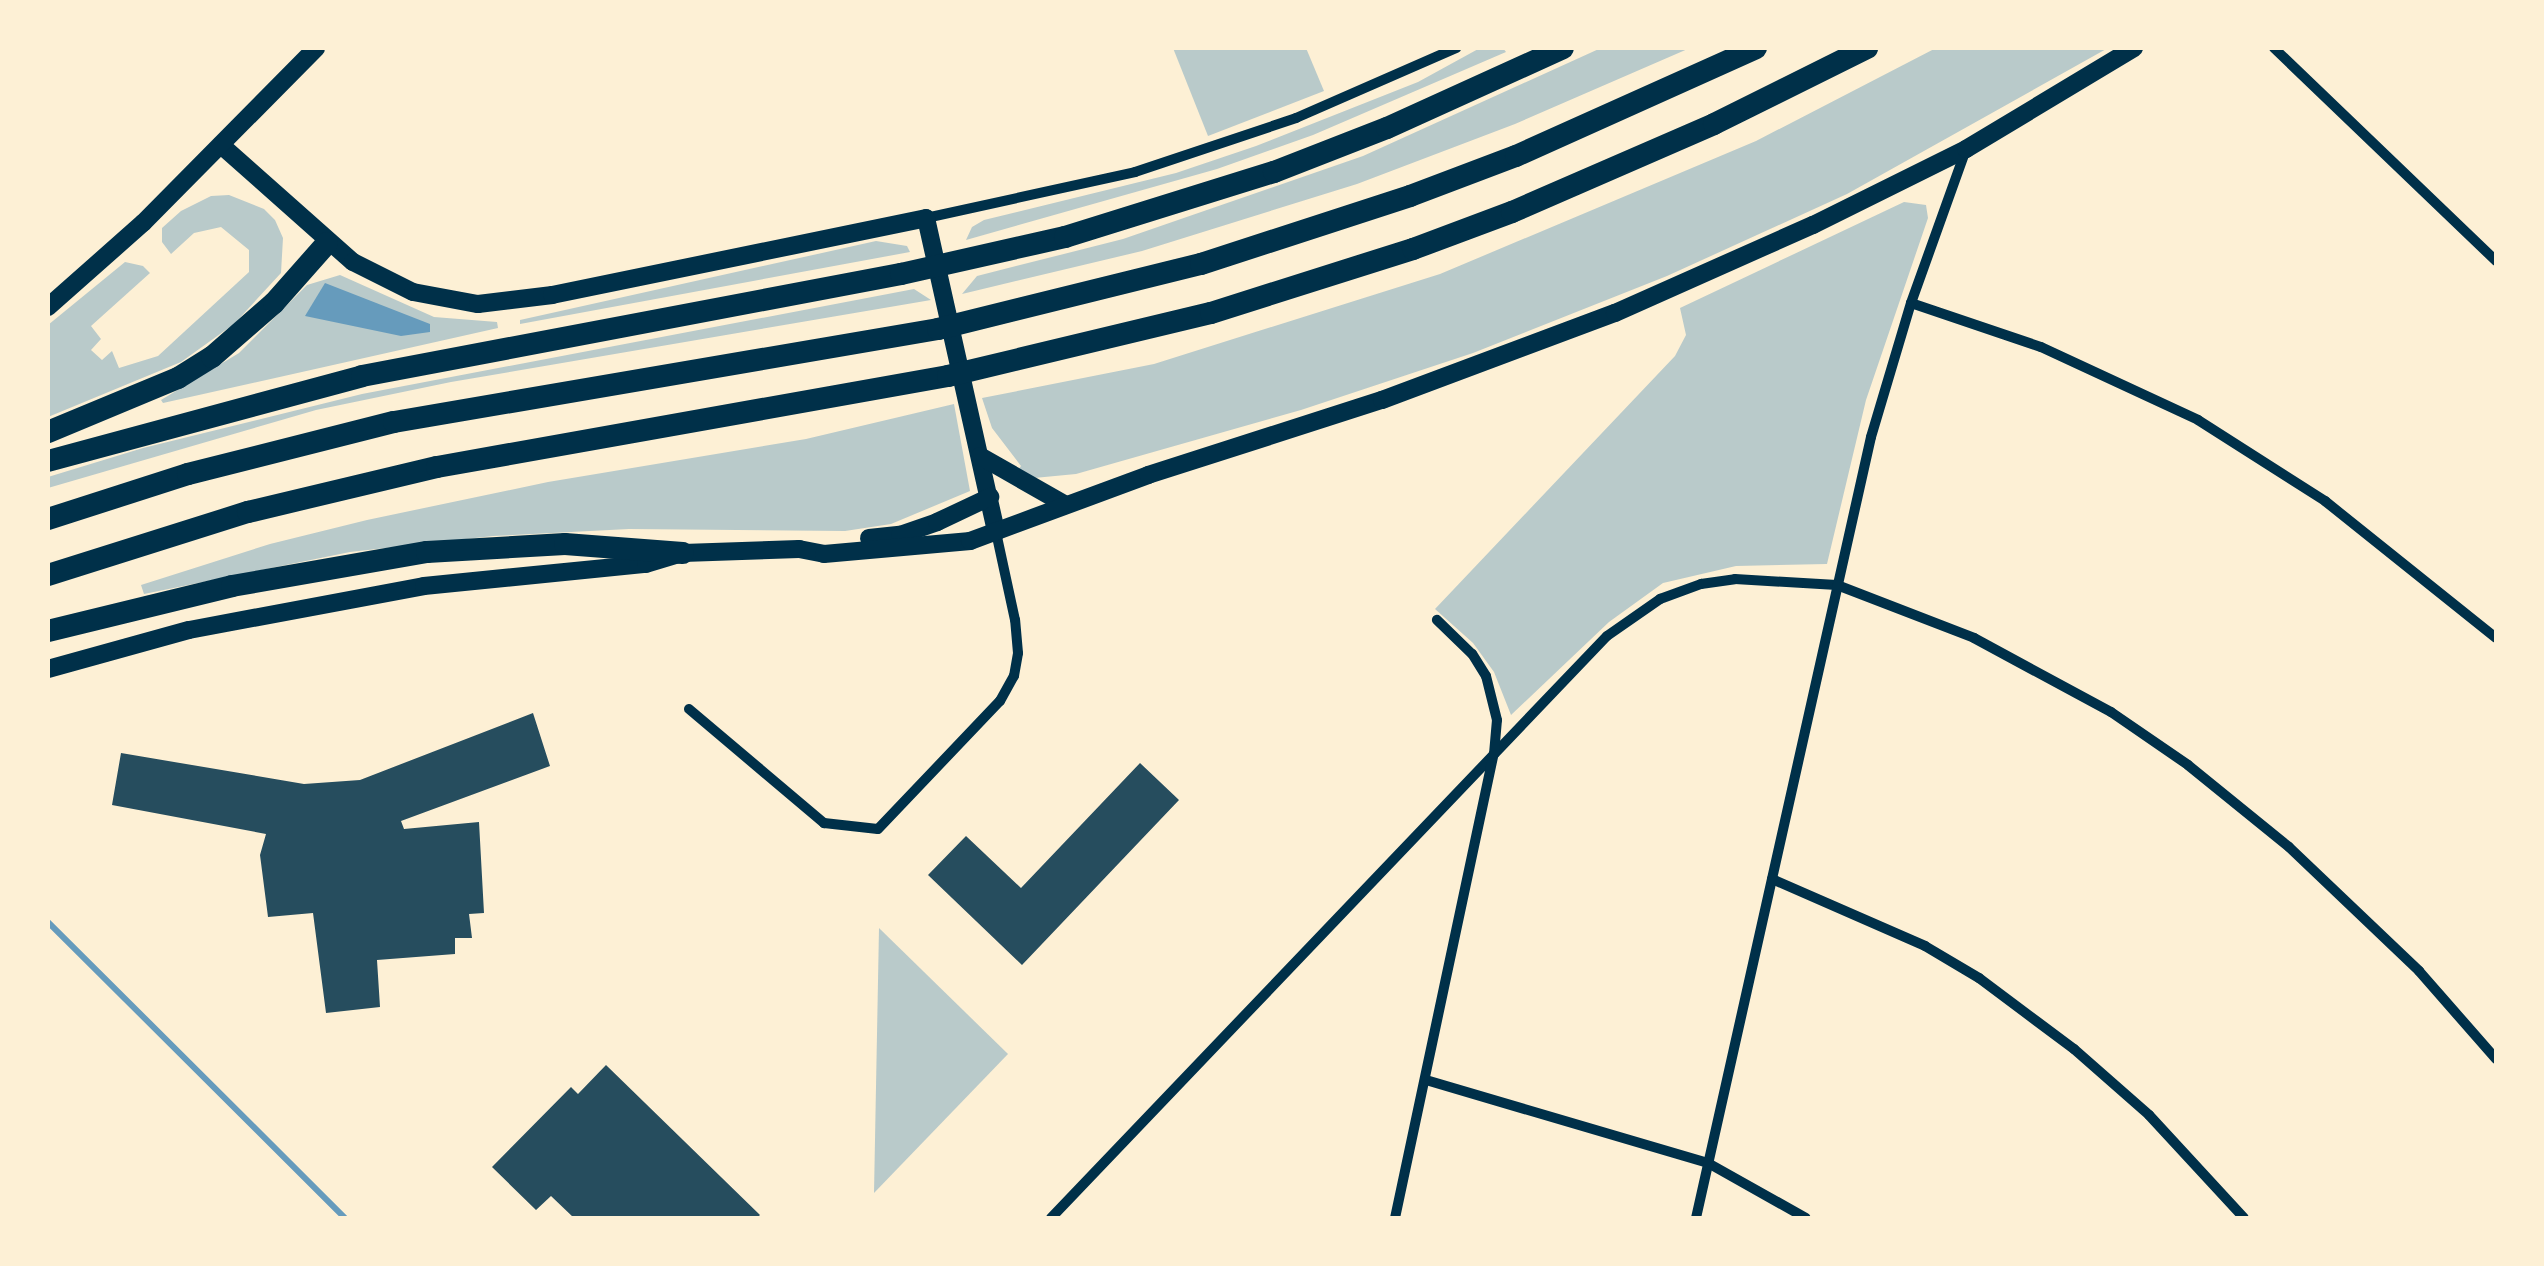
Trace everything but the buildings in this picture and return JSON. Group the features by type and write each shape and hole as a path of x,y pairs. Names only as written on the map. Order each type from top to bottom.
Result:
{"highway":[{"path":"48,461 362,376 901,274 1065,237 1274,172 1387,128 1564,48"},
{"path":"48,519 188,474 394,422 938,329 1201,264 1410,196 1619,112 1756,48"},
{"path":"48,575 248,512 437,467 948,376 1210,313 1413,249 1512,212 1714,124 1867,48"},
{"path":"48,432 178,378 212,357 274,303 327,243"},
{"path":"48,631 232,586 427,552 565,544 683,553"}],"main road":[{"path":"48,307 222,146 316,48"},
{"path":"799,550 824,554 970,541 1064,504 1382,400 1615,313 1813,225 1966,149 2134,48"},
{"path":"222,146 327,243 353,262 413,292 478,304 552,295 926,218 996,532"},
{"path":"980,456 1064,504"},
{"path":"48,668 189,630 311,604 537,572 646,564 683,553 799,550 900,535 990,496"}],"street":[{"path":"926,218 1153,166 1296,118 1456,48"},
{"path":"2274,48 2496,260"},
{"path":"1696,1218 1871,437 1910,303 1966,149"},
{"path":"1910,303 2041,347 2198,420 2324,501 2496,638"},
{"path":"690,709 824,823 878,828 1000,701 1014,676 1018,653 1015,620 996,532"},
{"path":"1051,1218 1607,636 1660,598 1702,584 1735,579 1837,585 1988,645 2110,712 2188,764 2333,888 2419,970 2496,1059"},
{"path":"1395,1218 1494,754 1497,720 1486,676 1472,654 1437,620"},
{"path":"1772,879 1926,946 1980,978 2074,1049 2148,1115 2244,1218"},
{"path":"1426,1080 1708,1164 1806,1218"}],"shaded area":[{"path":"1173,48 1306,48 1324,91 1208,136"},
{"path":"1480,48 1503,48 1506,52 1313,135 1217,169 966,240 972,227 984,220 1176,173 1256,146 1418,82"},
{"path":"1601,48 1690,48 1515,124 1357,184 1142,251 962,294 977,276 1123,239 1363,156"},
{"path":"1936,48 2108,48 1847,194 1667,276 1473,353 1301,410 1076,474 1034,478 1018,470 1021,466 992,428 982,398 1154,364 1440,274 1756,141"},
{"path":"229,195 264,209 275,220 283,238 281,273 234,324 181,362 48,417 48,325 125,262 143,266 150,273 91,326 101,339 91,350 102,360 112,351 119,368 158,356 249,272 249,250 221,227 194,233 171,254 162,242 162,228 181,211 211,196"},
{"path":"1904,202 1926,205 1928,218 1866,400 1827,564 1736,566 1663,583 1609,622 1511,715 1494,672 1473,643 1435,609 1675,356 1686,335 1680,308"},
{"path":"876,241 907,246 910,252 520,324 520,320"},
{"path":"340,275 434,317 497,322 498,328 163,403 161,400 239,353 307,285"},
{"path":"914,289 931,300 451,382 316,410 48,488 48,477 143,448 362,394"},
{"path":"954,404 970,491 891,524 845,531 629,529 493,536 350,552 144,594 141,585 270,544 367,520 548,482 806,439"},
{"path":"879,928 1008,1054 874,1193"}],"water":[{"path":"325,283 430,324 430,332 401,336 305,316"}],"waterway":[{"path":"48,922 345,1218"}]}
